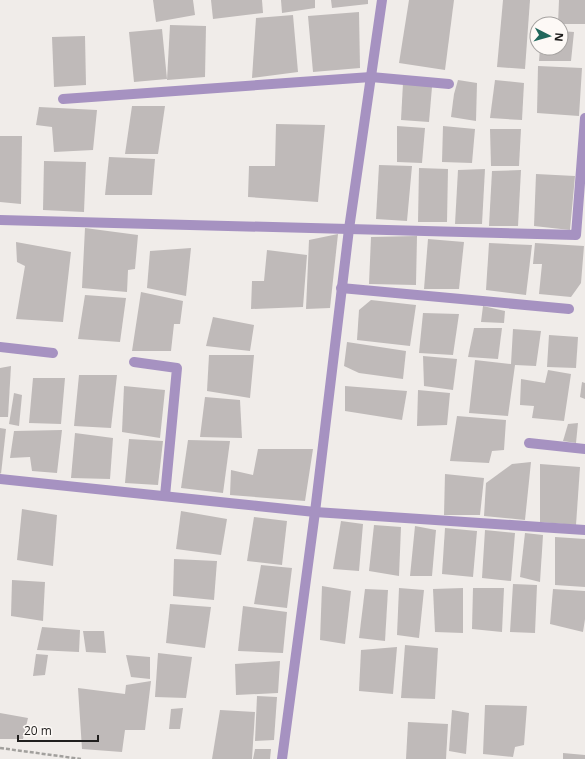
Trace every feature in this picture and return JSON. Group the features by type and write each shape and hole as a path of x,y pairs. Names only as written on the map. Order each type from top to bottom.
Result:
{"street":[{"path":"282,759 315,512 348,229 382,0"},
{"path":"63,99 371,77 448,84"},
{"path":"0,220 576,235 585,118"},
{"path":"341,288 569,309"},
{"path":"0,347 53,353"},
{"path":"134,362 177,368 165,496"},
{"path":"529,443 585,450"},
{"path":"0,479 315,512 585,530"}],"path":[{"path":"0,748 81,759"}],"building":[{"path":"153,0 193,0 195,15 156,22"},
{"path":"211,0 262,0 263,13 213,19"},
{"path":"281,0 315,0 315,8 282,13"},
{"path":"331,0 368,0 368,4 332,8"},
{"path":"409,0 454,0 445,70 399,63"},
{"path":"503,0 530,0 525,69 497,67"},
{"path":"559,0 585,0 585,24 569,24 569,16 558,16"},
{"path":"359,12 360,68 313,72 308,16"},
{"path":"293,15 298,72 252,78 256,18"},
{"path":"170,25 206,26 205,77 167,80"},
{"path":"162,29 167,79 134,82 129,32"},
{"path":"569,32 574,32 571,61 539,61 539,56 569,56"},
{"path":"85,36 86,85 54,87 52,37"},
{"path":"538,66 582,68 579,116 537,113"},
{"path":"458,80 477,83 476,121 451,117 454,94"},
{"path":"495,80 524,83 522,120 490,118"},
{"path":"403,83 432,87 429,122 401,120"},
{"path":"132,106 165,106 158,154 125,154"},
{"path":"39,107 97,110 93,150 54,152 52,127 36,125"},
{"path":"276,124 325,125 318,202 248,197 249,166 275,166"},
{"path":"397,126 425,128 422,163 397,162"},
{"path":"443,126 475,129 472,163 442,162"},
{"path":"490,129 521,129 519,166 491,166"},
{"path":"0,136 22,136 21,204 0,202"},
{"path":"109,157 155,159 152,195 105,195"},
{"path":"44,161 86,162 84,212 43,210"},
{"path":"379,165 412,166 407,221 376,219"},
{"path":"419,168 448,169 447,222 418,222"},
{"path":"485,169 482,224 455,224 458,170"},
{"path":"521,170 518,226 489,226 492,171"},
{"path":"536,174 575,176 570,230 534,226"},
{"path":"85,228 138,235 135,269 128,270 127,292 82,288"},
{"path":"338,234 330,308 306,309 309,240"},
{"path":"417,236 416,285 369,284 371,237"},
{"path":"428,239 464,242 459,289 424,289"},
{"path":"16,242 71,252 63,322 16,319 25,266 17,262"},
{"path":"489,243 532,245 526,295 486,290"},
{"path":"535,243 584,246 581,283 571,297 539,294 542,264 533,264"},
{"path":"191,248 186,296 147,288 150,251"},
{"path":"267,250 307,255 303,307 251,309 252,281 264,281"},
{"path":"141,292 183,301 180,324 174,324 171,351 132,351"},
{"path":"85,295 126,298 120,342 78,339"},
{"path":"371,300 416,305 410,346 357,340 359,310"},
{"path":"483,306 505,311 504,323 481,322"},
{"path":"423,313 459,314 453,355 419,353"},
{"path":"213,317 254,325 250,351 206,346"},
{"path":"474,328 502,328 498,359 468,357"},
{"path":"513,329 541,331 536,366 515,365 508,416 469,413 475,360 511,364"},
{"path":"549,335 578,337 576,368 547,367"},
{"path":"347,342 406,351 403,379 359,373 344,366"},
{"path":"209,355 254,355 250,398 207,391"},
{"path":"423,356 457,359 453,390 424,386"},
{"path":"11,366 8,417 0,417 0,368"},
{"path":"548,370 571,374 564,421 532,418 534,406 520,405 521,379 545,383"},
{"path":"79,375 117,375 111,428 74,426"},
{"path":"33,378 65,378 61,424 29,423"},
{"path":"582,382 585,383 585,399 580,397"},
{"path":"124,386 165,390 160,438 122,432"},
{"path":"345,386 407,391 402,420 345,411"},
{"path":"418,390 450,393 447,425 417,426"},
{"path":"14,393 22,395 19,426 9,424"},
{"path":"205,397 240,400 242,438 200,437"},
{"path":"457,416 506,420 504,450 492,451 489,463 450,461"},
{"path":"578,423 576,443 563,441 568,424"},
{"path":"0,428 6,429 1,474 0,473"},
{"path":"62,430 57,473 32,471 30,457 10,458 14,431"},
{"path":"75,433 113,438 110,479 71,478"},
{"path":"129,439 163,441 158,485 125,483"},
{"path":"188,440 230,441 223,493 181,488"},
{"path":"258,449 313,449 305,501 230,495 231,470 253,475"},
{"path":"531,462 525,520 484,516 486,483 512,464"},
{"path":"540,464 580,467 576,525 540,522"},
{"path":"445,474 484,478 480,515 444,515"},
{"path":"22,509 57,515 53,566 17,560"},
{"path":"181,511 227,519 221,555 176,549"},
{"path":"254,517 287,521 282,565 247,561"},
{"path":"341,521 363,524 359,571 333,569"},
{"path":"374,525 401,527 399,576 369,571"},
{"path":"415,526 436,530 432,576 410,576"},
{"path":"445,528 477,531 473,577 442,574"},
{"path":"485,530 515,533 511,581 482,578"},
{"path":"525,533 543,535 540,582 520,577"},
{"path":"555,537 585,539 585,587 555,585"},
{"path":"174,559 217,561 214,600 173,596"},
{"path":"261,565 292,568 287,608 254,604"},
{"path":"12,580 45,582 43,621 11,616"},
{"path":"513,584 537,585 535,633 510,632"},
{"path":"322,586 351,591 345,644 320,640"},
{"path":"399,588 424,590 419,638 397,635"},
{"path":"463,588 463,633 435,632 433,589"},
{"path":"473,588 504,588 502,632 472,629"},
{"path":"365,589 388,590 385,641 359,638"},
{"path":"553,589 585,591 585,619 583,632 550,624"},
{"path":"170,604 211,607 205,648 166,643"},
{"path":"243,606 287,612 283,653 238,651"},
{"path":"42,627 80,630 79,652 37,650"},
{"path":"83,631 104,631 106,653 86,652"},
{"path":"405,645 438,648 435,699 401,698"},
{"path":"397,647 393,694 359,691 361,650"},
{"path":"158,653 192,657 186,698 155,697"},
{"path":"36,654 48,655 45,675 33,676"},
{"path":"126,655 150,657 150,679 131,677"},
{"path":"280,661 278,693 236,695 235,664"},
{"path":"151,681 145,730 125,730 122,752 82,749 78,688 125,694 126,685"},
{"path":"257,696 277,697 274,740 255,741"},
{"path":"485,705 527,706 524,745 515,747 513,757 483,754"},
{"path":"183,708 180,729 169,729 171,709"},
{"path":"220,710 255,712 252,759 212,759"},
{"path":"452,710 469,713 466,754 449,751"},
{"path":"0,713 28,718 23,739 0,739"},
{"path":"408,722 448,724 446,759 406,759"},
{"path":"255,749 271,749 270,759 253,759"},
{"path":"563,753 585,755 585,759 563,759"}]}
